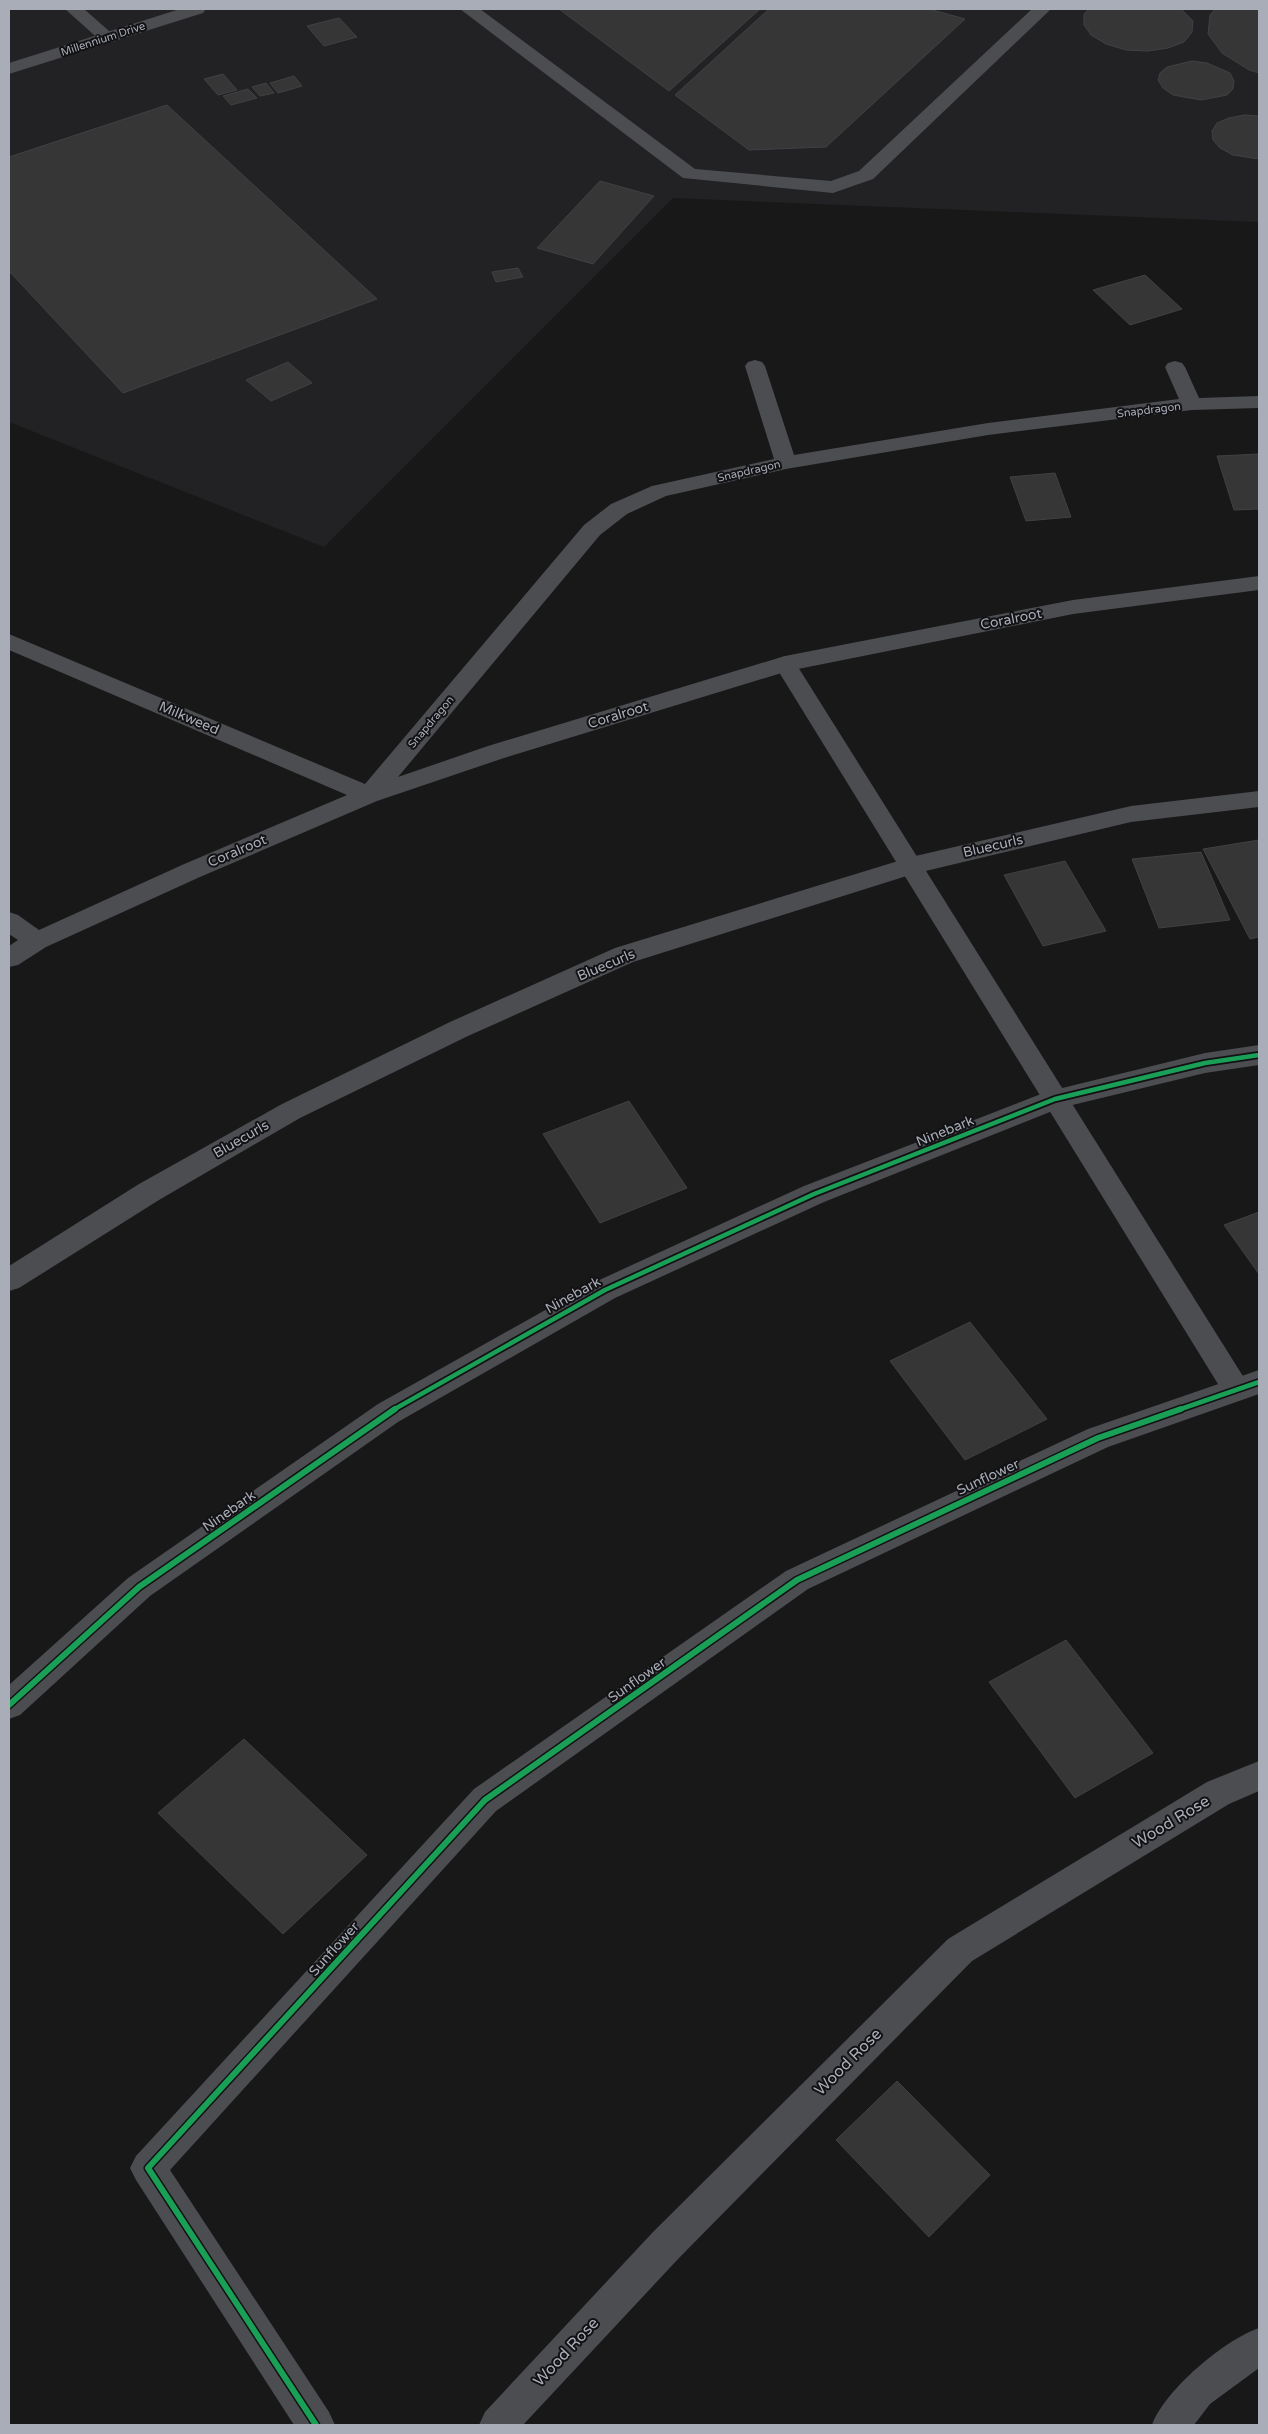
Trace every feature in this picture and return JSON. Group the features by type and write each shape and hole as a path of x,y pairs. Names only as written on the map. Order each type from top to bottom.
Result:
{"street":[{"path":"74,9 108,38"},
{"name":"Millennium Drive","path":"9,69 197,9"},
{"path":"469,9 690,174 833,186 866,176 1042,9"},
{"path":"755,366 786,463"},
{"path":"1175,367 1192,404"},
{"name":"Snapdragon","path":"369,795 592,530 619,509 660,491 786,463 988,429 1192,404 1259,402"},
{"name":"Coralroot","path":"9,958 38,941 191,871 369,795 496,752 785,664 1073,607 1259,583"},
{"name":"Milkweed","path":"9,641 369,795"},
{"path":"785,664 1055,1099 1248,1386"},
{"name":"Bluecurls","path":"9,1280 149,1192 291,1111 459,1029 624,956 911,866 1131,814 1259,798"},
{"path":"9,921 38,941"},
{"name":"Ninebark","path":"9,1705 140,1587 388,1413 606,1290 814,1194 1055,1099 1205,1063 1259,1055"},
{"name":"Sunflower","path":"316,2425 148,2168 485,1800 797,1580 1098,1438 1248,1386"},
{"name":"Wood Rose","path":"498,2425 666,2245 960,1950 1218,1793 1259,1776"},
{"path":"1171,2425 1197,2391 1259,2346"}],"shaded area":[{"path":"11,9 1259,9 1259,222 673,198 324,547 9,422 9,11"}],"building":[{"path":"559,9 760,9 669,91"},
{"path":"769,9 929,9 965,19 826,147 749,150 675,95"},
{"path":"1089,9 1181,9 1193,21 1192,32 1184,42 1168,48 1148,51 1126,50 1106,44 1091,35 1084,25 1084,14"},
{"path":"1215,9 1259,9 1259,73 1249,70 1222,53 1208,34 1210,15"},
{"path":"339,18 357,37 324,46 307,26"},
{"path":"1192,61 1207,63 1230,73 1234,81 1233,89 1227,95 1201,100 1173,95 1163,88 1158,80 1160,73 1167,67"},
{"path":"223,74 237,90 218,95 204,79"},
{"path":"294,76 302,86 278,93 270,83"},
{"path":"266,83 274,93 260,96 252,87"},
{"path":"248,89 257,98 231,105 223,96"},
{"path":"167,105 377,299 123,393 9,271 9,157"},
{"path":"1244,115 1259,116 1259,159 1233,155 1220,148 1213,140 1212,131 1217,123"},
{"path":"600,181 654,196 593,264 537,248"},
{"path":"518,268 523,277 496,282 492,272"},
{"path":"1145,275 1182,309 1130,325 1093,290"},
{"path":"288,362 312,383 271,401 246,380"},
{"path":"1259,454 1259,509 1234,510 1217,456"},
{"path":"1055,473 1071,517 1026,521 1010,477"},
{"path":"1259,840 1259,937 1250,939 1203,849"},
{"path":"1201,852 1230,920 1159,928 1132,859"},
{"path":"1065,861 1106,931 1043,946 1004,875"},
{"path":"629,1101 687,1188 600,1223 543,1134"},
{"path":"1259,1212 1259,1274 1224,1225"},
{"path":"970,1322 1047,1419 965,1460 890,1361"},
{"path":"1066,1640 1153,1753 1075,1798 989,1682"},
{"path":"244,1739 367,1855 283,1934 158,1813"},
{"path":"897,2081 990,2175 929,2237 836,2140"}],"cycle path":[{"path":"9,1705 139,1587 388,1413 605,1290 814,1194 1055,1099 1205,1063 1259,1055"},
{"path":"316,2425 148,2168 485,1800 797,1580 1098,1438 1259,1382"}]}
